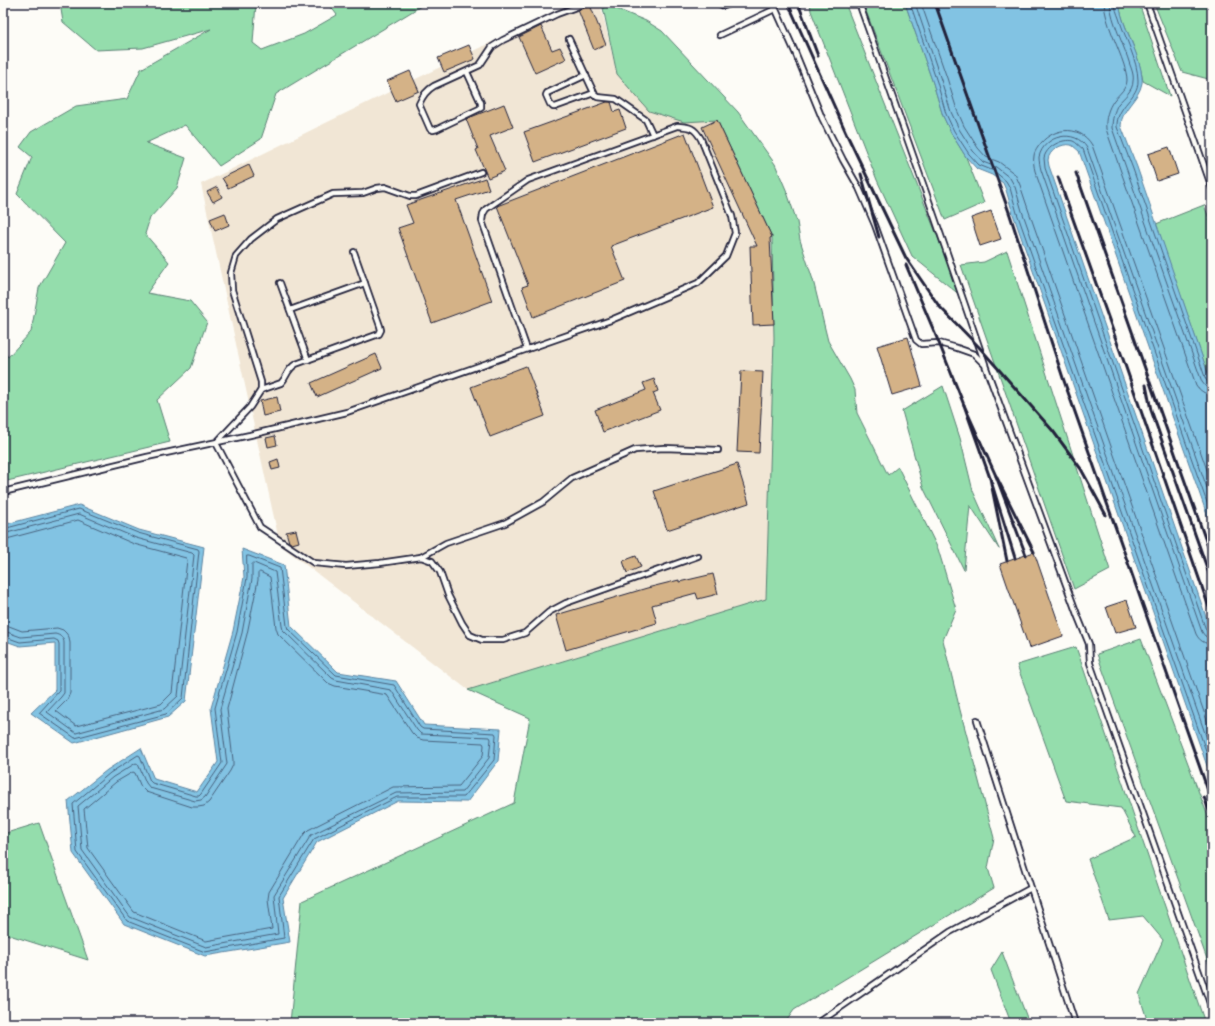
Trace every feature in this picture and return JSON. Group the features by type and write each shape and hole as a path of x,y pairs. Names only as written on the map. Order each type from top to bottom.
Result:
{"lane":[{"path":"466,72 481,103 481,108 437,129 430,129 419,104 430,88 480,65 492,47 503,40 556,14 587,3"},
{"path":"718,3 724,6 733,3"},
{"path":"772,3 795,52 822,118 859,188 875,225 916,340 921,344 939,343 974,354 985,365"},
{"path":"860,3 947,251 985,365 1072,603 1089,644 1090,663 1212,1009"},
{"path":"1147,3 1212,188"},
{"path":"720,35 775,9"},
{"path":"569,39 594,93 598,97 616,99 646,120 653,135"},
{"path":"586,75 548,92 546,95 551,106 555,107 594,93"},
{"path":"3,492 147,457 216,443 347,412 611,320 698,283 726,256 735,233 732,216 696,130 688,126 677,126 528,180 486,209 483,214 482,221 527,349"},
{"path":"216,443 250,407 261,390 261,382 232,290 231,273 236,256 251,239 277,219 333,194 363,193 385,187 410,196 416,196 480,172"},
{"path":"261,390 283,381 290,368 379,334 381,330 380,326 354,252"},
{"path":"280,283 308,360"},
{"path":"290,310 365,283"},
{"path":"216,443 260,527 314,563 346,566 421,557 446,543 505,523 543,502 572,478 635,450 664,448 718,450"},
{"path":"421,557 432,561 440,572 448,595 462,623 470,635 482,640 503,640 525,633 549,612 566,603 698,556"},
{"path":"977,720 1075,1023"},
{"path":"818,1023 950,932 1032,888"}],"shaded area":[{"path":"571,3 600,3 617,74 718,118 771,231 774,338 766,599 468,690 280,545 201,184"}],"green space":[{"path":"60,3 256,3 253,43 262,50 304,34 337,15 328,3 426,3 276,94 261,139 219,166 185,125 146,143 186,158 177,188 150,218 145,234 169,262 147,293 190,301 207,322 191,368 157,400 170,442 3,482 3,350 8,357 31,332 39,288 65,243 17,194 32,157 20,147 31,132 76,106 127,99 141,69 211,29 143,48 96,50 63,22"},
{"path":"602,3 646,21 662,31 738,112 775,164 787,192 797,222 800,240 813,280 828,341 855,390 857,413 888,475 898,467 938,549 956,609 943,640 994,838 988,868 994,888 794,1010 785,1023 290,1023 302,901 514,803 530,718 468,690 766,599 774,338 772,237 717,120 684,122 649,111 617,74"},
{"path":"810,3 845,3 961,296 912,256 877,180 811,11"},
{"path":"863,3 905,3 943,116 951,133 966,157 984,203 945,220"},
{"path":"1119,3 1139,3 1170,96 1143,81 1138,58"},
{"path":"1154,3 1212,3 1212,80 1182,72"},
{"path":"1204,205 1212,226 1212,385 1156,224"},
{"path":"1007,251 1110,570 1074,589 961,265 984,262"},
{"path":"943,386 960,438 973,491 999,549 970,505 964,570 923,487 902,411"},
{"path":"1141,639 1212,827 1212,973 1097,654"},
{"path":"1076,647 1205,1023 1148,1023 1139,994 1163,940 1143,916 1109,920 1088,859 1136,837 1121,808 1066,801 1017,665"},
{"path":"39,823 88,960 3,933 3,834"},
{"path":"1002,952 1029,1023 1011,1023 991,970"}],"water":[{"path":"905,3 1119,3 1123,20 1139,61 1142,80 1140,89 1124,114 1121,126 1137,167 1212,385 1212,529 1079,151 1071,145 1060,146 1053,150 1048,161 1212,634 1212,780 1013,214 1006,190 1003,183 992,175 977,169 966,157 951,133 943,116"},
{"path":"79,505 139,530 204,547 186,701 168,717 74,743 31,713 55,690 55,643 20,646 3,640 3,525"},
{"path":"242,549 284,565 291,626 338,672 396,681 424,725 501,729 498,761 467,802 398,801 317,842 283,898 290,942 205,956 124,924 73,853 68,801 107,770 141,748 154,779 197,792 218,762 211,708 233,631 244,577"}],"building":[{"path":"590,5 606,45 594,50 578,10"},
{"path":"541,26 552,50 560,47 566,59 535,73 519,37"},
{"path":"469,45 475,59 444,72 438,58"},
{"path":"410,71 419,91 396,101 387,81"},
{"path":"607,102 611,102 614,112 620,110 626,128 535,162 524,132"},
{"path":"504,104 513,127 490,136 505,171 488,178 476,150 478,149 466,119"},
{"path":"717,120 772,237 770,238 774,324 753,325 750,246 757,246 702,127"},
{"path":"685,133 713,207 611,246 625,281 533,317 522,287 528,285 497,206"},
{"path":"1169,147 1178,174 1157,181 1148,154"},
{"path":"249,165 254,176 228,188 222,178"},
{"path":"485,178 489,189 456,200 492,301 432,323 398,228 413,223 406,205"},
{"path":"217,187 222,197 213,202 207,192"},
{"path":"991,211 1001,239 980,246 971,218"},
{"path":"225,213 229,225 215,231 210,219"},
{"path":"908,337 922,386 892,395 877,346"},
{"path":"376,354 382,368 317,397 311,383"},
{"path":"526,366 545,416 490,437 471,387"},
{"path":"741,371 763,372 759,453 737,452"},
{"path":"654,379 658,391 653,393 660,410 603,432 595,410 646,390 643,383"},
{"path":"277,397 280,412 263,416 260,401"},
{"path":"275,436 277,445 268,447 266,438"},
{"path":"278,459 280,468 272,470 270,462"},
{"path":"737,464 749,503 667,530 654,491"},
{"path":"296,530 299,542 292,544 289,542 286,532"},
{"path":"1034,552 1063,636 1029,648 1000,564"},
{"path":"636,556 641,567 627,573 623,561"},
{"path":"713,574 718,594 698,599 696,593 652,605 657,623 566,650 556,615 647,588"},
{"path":"1127,600 1136,627 1115,633 1106,607"}],"railway":[{"path":"788,3 848,137 906,258 939,306 979,347 1053,431 1081,469 1106,515"},
{"path":"798,3 818,56"},
{"path":"935,3 1010,215 1063,378 1212,802"},
{"path":"1076,173 1212,558"},
{"path":"861,174 879,237"},
{"path":"1058,177 1212,616"},
{"path":"906,265 964,405"},
{"path":"1146,385 1151,410 1212,582"},
{"path":"990,478 964,405 996,476"},
{"path":"1026,555 996,476 1034,552"},
{"path":"1007,561 990,478 1015,558"},
{"path":"1204,797 1212,818"}]}
